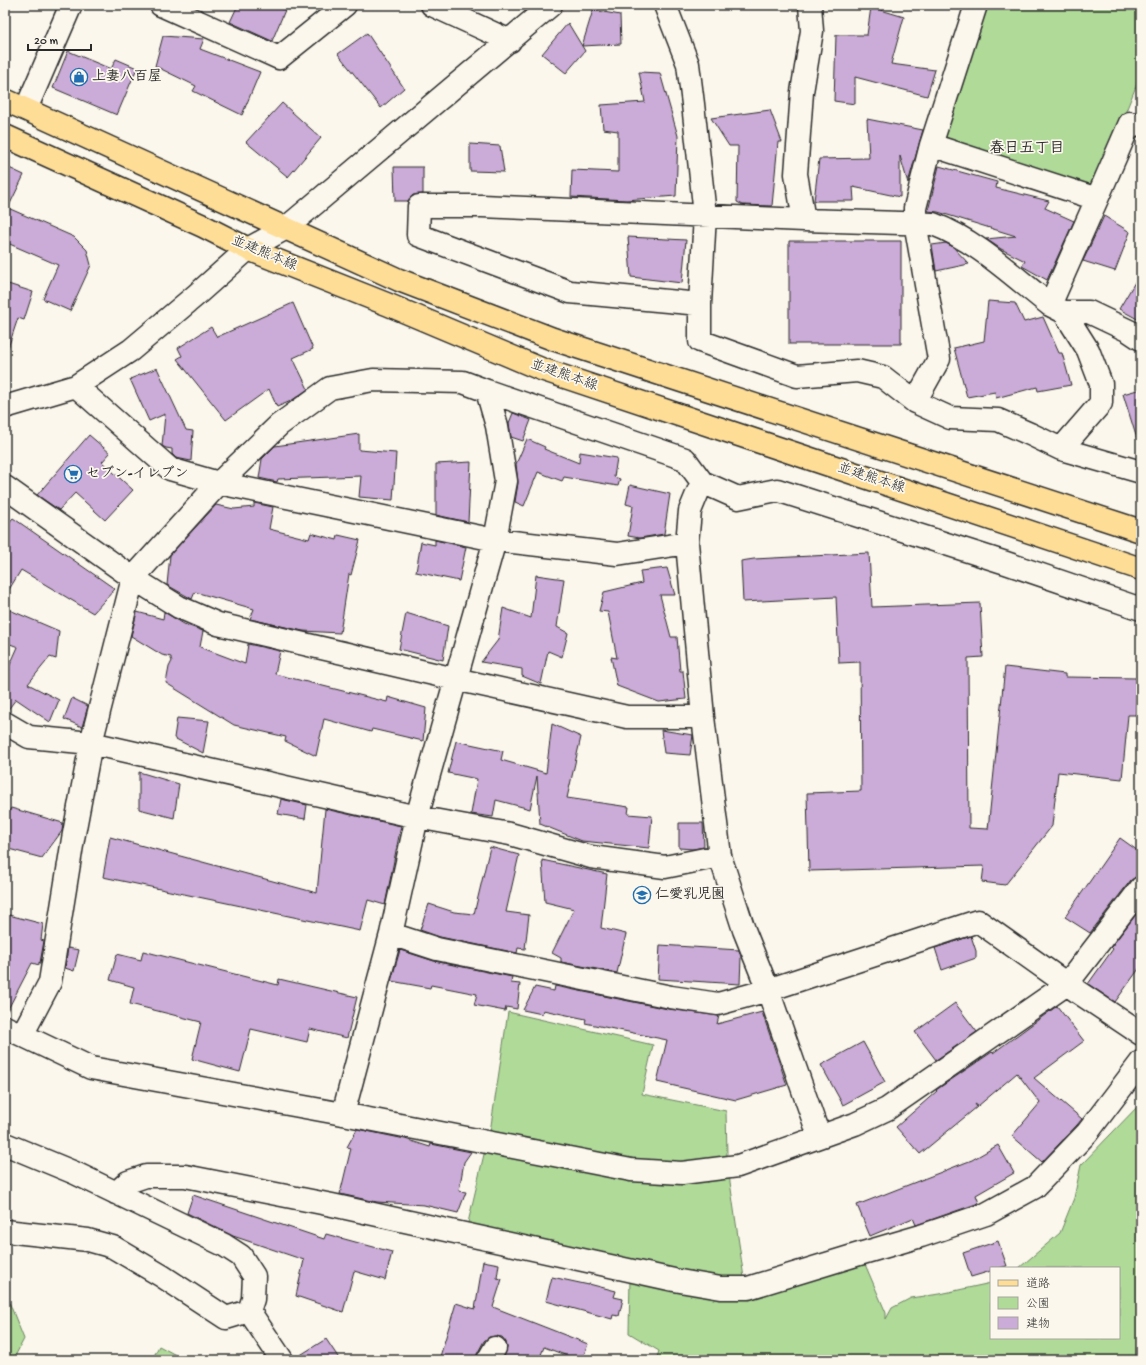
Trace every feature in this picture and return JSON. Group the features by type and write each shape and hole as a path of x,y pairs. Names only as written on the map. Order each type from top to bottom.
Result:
{"main road":[{"path":"5,100 399,280 553,339 1141,531"},
{"name":"並建熊本線","path":"5,136 196,223 248,249 389,305 541,369 1141,569"}],"street":[{"path":"26,109 71,5"},
{"path":"161,5 279,58 345,5"},
{"path":"432,5 510,41"},
{"path":"5,407 76,386 131,350 248,249 286,228 551,5"},
{"path":"665,5 688,64 694,104 705,215 700,304 700,341 797,376 857,371 883,377 915,402 950,418 998,420 1061,449 1141,472"},
{"path":"804,220 796,174 802,92 812,31 810,5"},
{"path":"915,402 939,359 915,222 914,208 931,145 976,5"},
{"path":"1057,309 1097,199 1130,123 1141,125"},
{"path":"931,145 1097,199"},
{"path":"700,304 570,292 418,236 419,206 482,206 804,220 915,222 933,224 946,228 975,245 1057,309 1088,350 1101,384 1101,404 1061,449"},
{"path":"1057,309 1090,312 1129,330 1141,339"},
{"path":"1141,608 777,490 738,498 702,482 685,459 463,382 373,380 330,388 279,425 219,483 133,578 91,743 73,839 50,982 14,1031 91,1068 343,1114 631,1170 682,1173 738,1166 855,1124 887,1109 1067,984 1141,888"},
{"path":"76,386 170,469 219,483 495,540 617,554 687,543"},
{"path":"343,1114 391,934 417,817 495,540 506,481 497,426 487,391"},
{"path":"702,482 690,510 687,543 703,717 720,856 744,930 768,990 819,1136"},
{"path":"5,487 133,578 179,607 218,624 627,717 703,717"},
{"path":"5,723 29,737 91,743 417,817 510,834 591,857 665,867 720,856"},
{"path":"391,934 438,949 670,997 718,1004 768,990 978,921 1141,1034"},
{"path":"116,1193 128,1182 146,1176 185,1176 332,1205 674,1280 721,1288 748,1288 856,1254 922,1236 986,1214 1035,1187 1087,1133 1141,1062"},
{"path":"5,1144 75,1173 224,1245 241,1256 254,1276 253,1299 249,1311"},
{"path":"5,1231 88,1240 113,1246 226,1318 249,1311"},
{"path":"249,1311 282,1360"}],"green space":[{"path":"984,5 1141,5 1141,74 1096,185 1087,189 943,138"},
{"path":"508,1012 653,1045 642,1094 726,1111 727,1155 693,1164 660,1163 622,1158 490,1132"},
{"path":"1141,1103 1141,1360 656,1360 659,1351 629,1333 630,1277 734,1298 864,1262 886,1313 886,1319 892,1308 911,1298 940,1294 990,1283 990,1339 1120,1339 1120,1267 1020,1267 1060,1233 1074,1198 1081,1165"},
{"path":"485,1150 729,1175 744,1278 720,1279 467,1227"},
{"path":"5,1292 24,1339 13,1360 5,1360"},
{"path":"159,1346 185,1360 152,1360"}],"building":[{"path":"238,5 270,5 285,10 272,41 230,22"},
{"path":"871,7 904,17 891,64 935,70 927,96 855,77 855,104 834,101 836,35 867,35"},
{"path":"593,10 620,15 621,44 582,46"},
{"path":"568,23 585,51 566,73 542,54"},
{"path":"367,33 404,88 381,108 338,54"},
{"path":"163,36 204,39 200,49 260,72 242,115 193,91 196,86 155,66"},
{"path":"68,51 111,69 116,59 137,68 117,115 53,88"},
{"path":"639,72 660,73 678,136 676,196 626,200 571,197 572,170 618,172 618,131 603,129 601,105 645,102"},
{"path":"282,103 321,138 288,177 246,142"},
{"path":"770,110 782,142 778,142 772,206 743,205 737,202 738,146 729,146 711,118"},
{"path":"867,119 923,130 908,183 900,156 900,197 853,187 854,201 814,201 819,159 869,158"},
{"path":"470,144 500,146 504,172 470,171"},
{"path":"5,166 24,175 8,208 74,237 87,250 91,265 70,311 43,299 58,265 5,242"},
{"path":"939,166 997,182 996,188 1049,201 1045,208 1074,221 1047,280 1022,266 1025,261 1001,249 986,239 1016,236 938,212 928,211"},
{"path":"394,167 423,167 423,194 413,195 408,201 395,201"},
{"path":"1104,216 1130,232 1115,271 1083,261"},
{"path":"628,237 686,240 682,283 631,277"},
{"path":"789,241 901,241 901,344 789,344"},
{"path":"946,243 953,247 969,264 936,271 932,245"},
{"path":"1141,272 1141,321 1119,309"},
{"path":"5,283 33,292 24,320 18,318 8,348 5,347"},
{"path":"988,301 1015,303 1024,322 1043,317 1059,353 1062,353 1071,385 1038,391 1037,387 996,398 995,392 967,397 954,348 984,341"},
{"path":"293,303 313,349 293,358 308,389 291,401 277,407 269,389 226,420 177,359 182,356 178,348 211,327 217,337"},
{"path":"157,368 186,430 193,431 191,461 176,458 172,454 172,449 162,446 165,414 149,421 130,379"},
{"path":"1141,389 1141,438 1137,439 1123,394"},
{"path":"513,413 531,420 523,441 511,437 509,423"},
{"path":"359,434 359,450 396,453 393,500 359,497 361,476 278,479 277,482 259,478 262,459 275,446"},
{"path":"89,435 110,453 102,462 133,490 105,520 75,493 59,510 37,495"},
{"path":"527,439 545,447 544,449 579,463 580,452 617,458 614,477 620,479 618,486 564,477 562,481 538,472 524,506 515,502 518,483 516,464"},
{"path":"471,462 468,522 436,515 436,464"},
{"path":"630,485 670,494 664,534 640,538 628,536 633,506 626,504"},
{"path":"254,503 273,507 269,529 309,539 311,533 337,540 338,535 360,540 351,575 349,574 340,633 303,631 250,619 254,609 195,592 192,599 167,585 170,555 216,505 234,509 254,507"},
{"path":"13,518 115,589 93,613 21,570 5,596 5,527"},
{"path":"435,540 466,547 459,581 416,572 421,542 435,545"},
{"path":"869,553 872,607 980,603 983,657 968,658 969,828 988,829 1005,667 1065,674 1065,677 1137,678 1136,715 1128,715 1122,779 1058,772 1052,826 1005,885 982,882 984,866 809,871 807,793 861,791 860,662 839,663 836,597 743,602 741,561"},
{"path":"667,568 675,595 660,595 671,637 677,637 680,671 683,671 686,699 659,702 617,686 611,657 617,658 608,612 599,611 604,592 642,583 640,571"},
{"path":"536,575 564,579 557,627 568,633 562,657 548,651 541,684 522,676 522,669 481,662 498,640 503,608 531,618"},
{"path":"5,608 59,631 56,659 50,657 28,684 59,700 50,722 16,699 7,711 5,711 5,676 18,647 5,642"},
{"path":"137,612 163,619 164,612 184,624 203,631 200,647 245,664 248,644 280,651 275,674 387,702 388,697 426,708 423,741 372,729 371,732 324,719 316,756 285,741 286,737 234,725 166,683 169,667 172,661 171,657 162,655 131,636"},
{"path":"406,613 448,626 443,660 399,649"},
{"path":"72,698 88,706 82,727 64,719"},
{"path":"177,718 209,721 203,753 174,738"},
{"path":"552,724 581,737 567,798 629,807 628,814 652,816 649,848 582,841 540,824 537,776 530,809 496,800 493,817 471,814 477,779 448,773 456,741 503,751 501,760 546,773"},
{"path":"661,730 693,735 690,755 664,753"},
{"path":"139,772 179,784 174,818 139,809"},
{"path":"281,799 307,805 305,819 278,814"},
{"path":"11,808 63,823 62,831 42,858 5,848 5,818"},
{"path":"325,809 401,826 385,905 368,900 360,931 103,877 110,837 317,893"},
{"path":"679,823 703,823 704,847 693,849 679,848"},
{"path":"1120,838 1141,853 1141,876 1131,880 1090,933 1065,917"},
{"path":"490,847 519,855 506,912 529,915 525,949 518,948 517,953 440,937 420,930 429,904 454,912 474,914"},
{"path":"542,860 607,874 601,928 626,934 617,973 561,962 561,958 552,953 574,909 545,902"},
{"path":"1141,908 1141,966 1115,1002 1088,984 1113,949 1111,947"},
{"path":"5,914 43,924 41,940 44,941 39,965 32,963 5,1015"},
{"path":"971,936 976,951 976,958 942,970 935,948"},
{"path":"660,945 739,950 741,957 740,984 658,979"},
{"path":"68,948 79,950 74,971 65,968"},
{"path":"400,950 434,961 512,977 511,983 520,984 517,1009 506,1007 505,1011 474,1005 477,994 431,985 430,988 391,981"},
{"path":"143,951 278,985 279,979 357,997 347,1038 310,1029 307,1042 251,1029 240,1072 192,1059 201,1022 130,1004 134,987 110,980 117,954 141,960"},
{"path":"555,986 668,1009 719,1016 717,1024 762,1012 787,1085 736,1100 657,1082 667,1040 585,1023 586,1019 543,1010 542,1014 523,1010 535,987 554,991"},
{"path":"955,1003 977,1032 936,1060 915,1032"},
{"path":"1057,1006 1084,1041 1034,1078 1082,1119 1077,1125 1042,1162 1012,1136 1040,1103 1017,1073 978,1106 975,1104 977,1107 920,1154 896,1127 937,1091 936,1090 992,1052 993,1053"},
{"path":"863,1042 885,1082 843,1105 821,1065"},
{"path":"357,1129 405,1139 430,1147 431,1144 471,1152 464,1162 459,1191 466,1192 458,1213 424,1205 377,1202 340,1194 351,1148 347,1147"},
{"path":"998,1145 1014,1173 976,1195 979,1203 916,1225 913,1218 870,1236 857,1205 972,1160"},
{"path":"193,1195 324,1239 326,1234 392,1252 385,1280 354,1271 343,1312 296,1296 304,1260 233,1236 187,1213"},
{"path":"998,1241 1007,1266 990,1267 990,1271 971,1277 963,1253"},
{"path":"483,1261 499,1264 497,1278 502,1279 493,1307 588,1344 582,1360 578,1360 544,1347 539,1360 502,1360 507,1348 506,1342 502,1337 495,1336 489,1337 484,1341 477,1354 476,1360 439,1360 456,1303 475,1309"},
{"path":"552,1277 616,1291 614,1297 623,1299 619,1316 613,1315 612,1319 546,1301"},
{"path":"326,1339 340,1360 294,1360 294,1359"}],"place":[{"name":"上妻八百屋","path":"79,77"},
{"name":"セブン-イレブン","path":"73,474"},
{"name":"仁愛乳児園","path":"642,895"}],"district":[{"name":"春日五丁目","path":"1027,149"}]}
